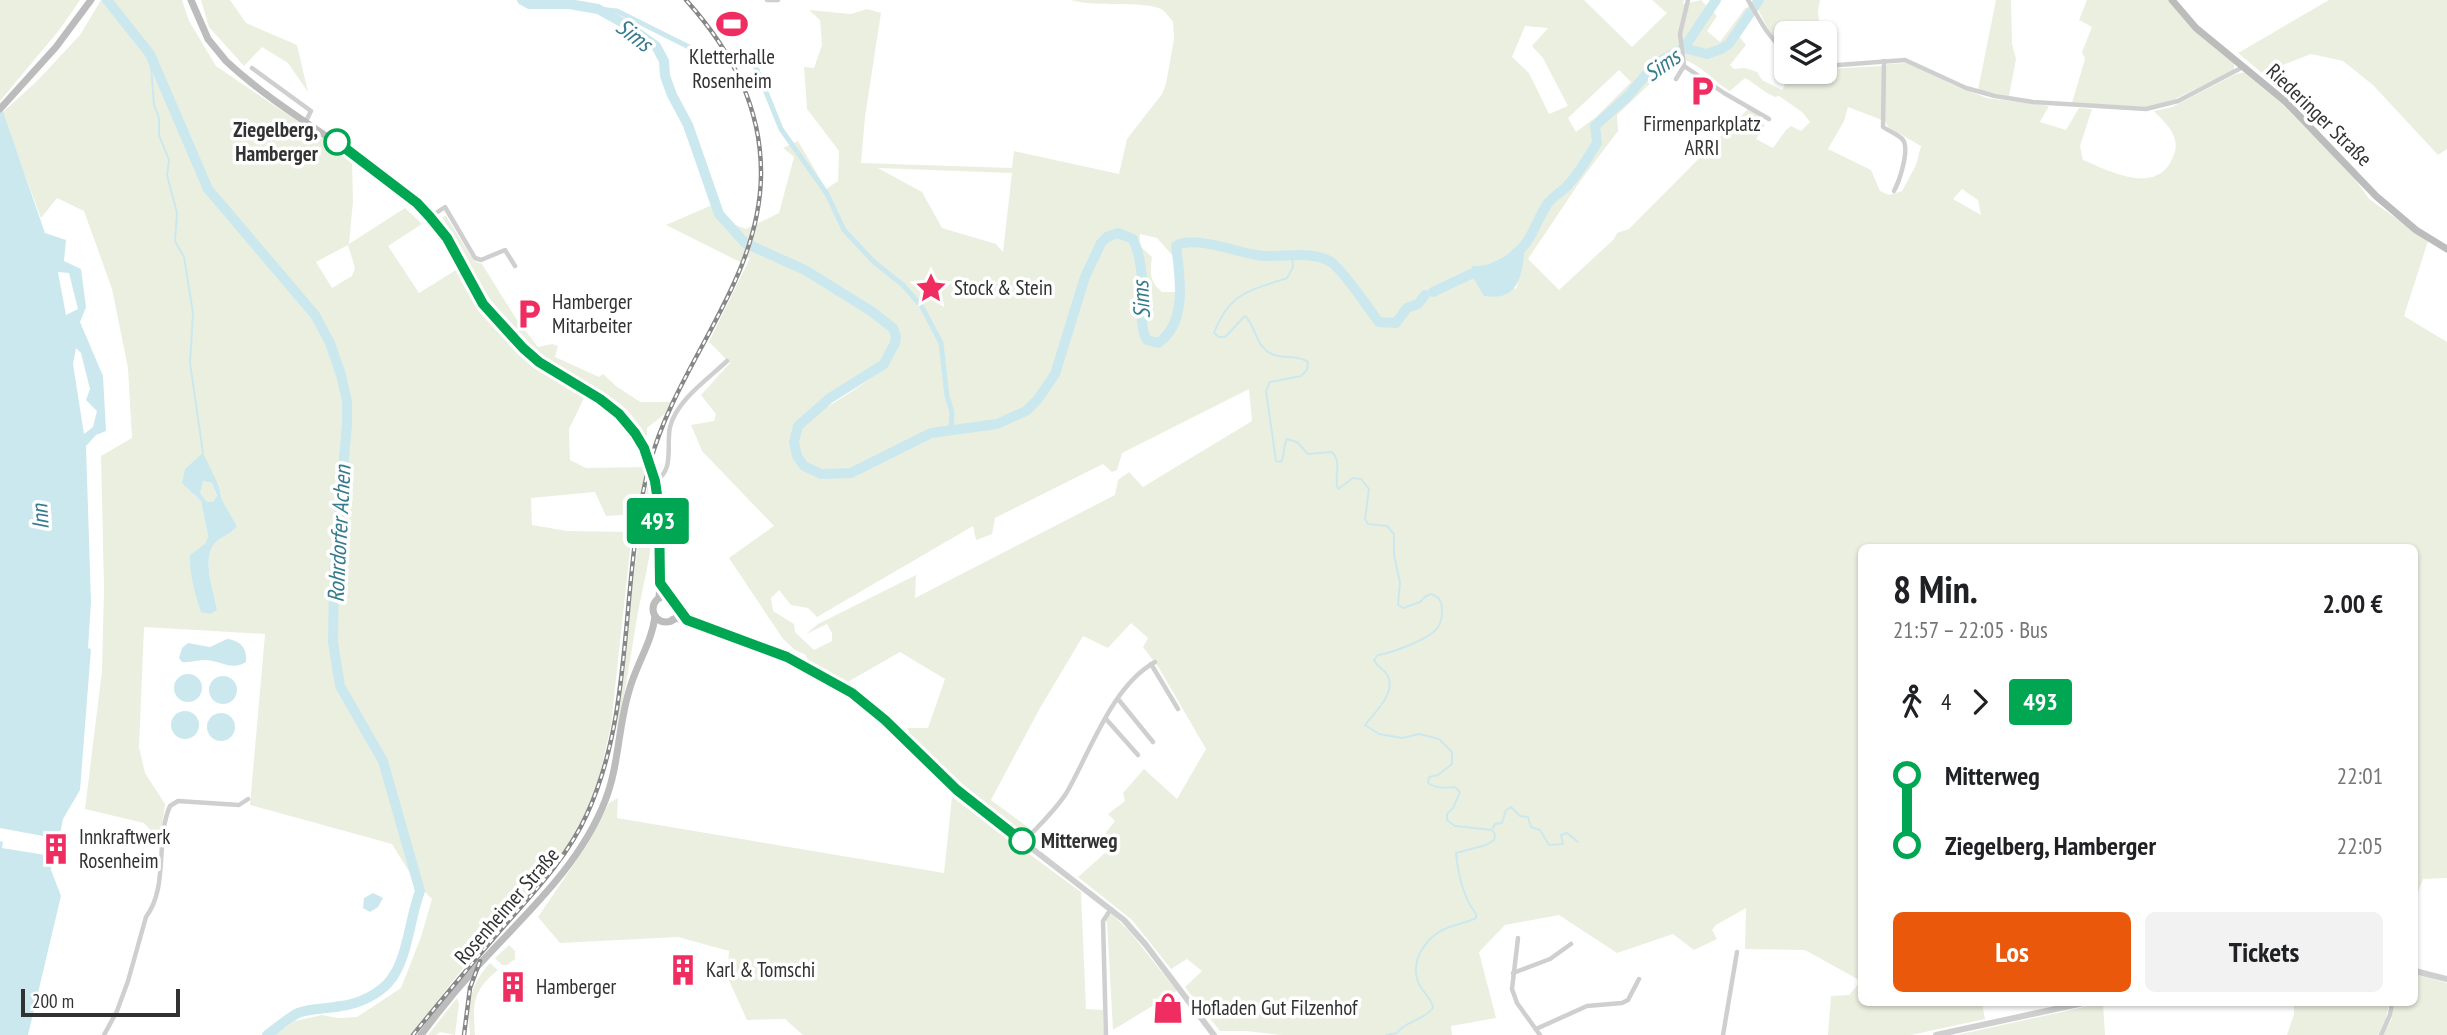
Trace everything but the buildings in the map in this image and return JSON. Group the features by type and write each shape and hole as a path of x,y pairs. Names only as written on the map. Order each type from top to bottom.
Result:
{"main road":[{"path":"0,109 56,47 91,0"},
{"path":"191,0 208,39 226,61 417,203 447,238 471,285 492,316 539,362 600,399 619,414 635,433 644,448 655,481 659,509 660,583 659,598 653,606 655,616 668,620 678,608 660,583"},
{"name":"Riederinger Straße","path":"2172,0 2196,28 2287,102 2376,196 2416,230 2447,249"},
{"path":"659,598 668,596"},
{"name":"Rosenheimer Straße","path":"421,1035 560,876 587,836 605,801 612,779 628,692 653,631 655,616"},
{"name":"Rosenheimer Straße","path":"653,631 668,620"}],"street":[{"path":"767,0 778,0"},
{"path":"1676,79 1684,66 1682,21 1688,0"},
{"path":"1749,2 1774,39"},
{"path":"1837,65 1884,61 1912,62 1966,88 2011,99 2146,109 2178,101 2244,67"},
{"path":"1884,61 1883,127 1900,138 1905,145 1901,178 1894,191"},
{"path":"1684,66 1769,119"},
{"path":"252,68 311,111 306,121"},
{"path":"430,217 445,207 475,258 481,260 505,250 515,266"},
{"path":"655,481 661,478 667,467 670,427 675,413 727,361"},
{"path":"678,608 687,620"},
{"path":"668,620 687,620 787,657 852,693 885,720 957,790 1112,908 1146,945 1214,1035"},
{"path":"1023,842 1065,795 1118,699 1133,679 1153,663 1178,709"},
{"path":"1118,699 1153,742"},
{"path":"1106,719 1138,755"},
{"path":"104,1035 117,1011 146,917 153,908 170,806 178,801 239,805 248,799"},
{"path":"1107,1035 1103,921 1112,908"},
{"path":"1518,938 1512,989 1517,1003 1540,1035"},
{"path":"1513,973 1550,959 1571,944"},
{"path":"1723,1035 1737,952"},
{"path":"2418,972 2447,979"},
{"path":"1536,1029 1587,1006 1622,1003 1628,1000 1639,979"},
{"path":"1936,1035 2069,1006"},
{"path":"2381,1035 2392,1006"}],"shaded area":[{"path":"0,0 80,0 60,29 0,101"},
{"path":"101,0 182,0 189,21 216,66 322,138 352,162 353,201 349,244 405,208 422,224 388,246 419,293 456,270 495,327 529,364 585,396 569,429 570,460 586,468 647,467 636,514 606,516 595,492 531,498 532,525 567,531 632,532 611,725 599,778 585,813 565,850 546,876 474,954 411,1035 275,1035 295,1021 322,1015 357,1017 401,988 421,937 432,899 416,883 392,844 250,805 265,634 144,627 139,747 145,773 165,804 160,841 144,823 85,809 102,671 104,589 101,456 132,438 128,368 112,289 84,211 57,198 41,218 2,113 37,81 80,35","holes":["348,245 355,268 352,276 332,288 316,262","207,463 219,486 222,500 237,526 215,543 209,557 217,609 193,586 193,574 208,536 201,501 193,494"]},
{"path":"201,0 230,0 246,23 297,45 308,92 288,63 262,47 244,66 209,27"},
{"path":"1071,0 1584,0 1632,47 1667,13 1652,0 1684,0 1683,4 1701,0 1717,16 1707,31 1720,42 1746,7 1753,17 1739,36 1746,45 1730,65 1734,69 1745,68 1757,72 1762,80 1782,90 1784,84 1837,84 1837,68 1882,66 1882,120 1848,107 1844,121 1828,149 1871,170 1880,191 1889,195 1902,191 1916,165 1921,146 1888,127 1885,121 1887,64 1908,63 1987,98 2049,106 2040,122 2066,130 2079,108 2092,109 2080,146 2083,160 2133,178 2156,176 2166,169 2173,157 2176,143 2172,132 2154,111 2172,107 2245,72 2286,105 2355,179 2369,199 2428,241 2404,316 2447,342 2447,878 2423,879 2418,892 2418,544 1858,544 1858,979 1805,950 1745,949 1746,908 1716,925 1712,930 1717,939 1694,950 1673,934 1617,953 1559,915 1505,925 1479,952 1496,1018 1451,1026 1452,1035 1282,1035 1220,1031 1185,987 1202,971 1187,959 1171,969 1132,920 1078,877 1113,846 1103,836 1115,821 1108,814 1125,801 1123,793 1144,769 1177,799 1206,749 1159,668 1143,647 1148,638 1131,623 1108,648 1083,636 1040,708 991,800 1029,828 1028,831 1022,828 1018,833 941,769 915,741 907,728 928,728 945,679 900,652 846,683 808,662 806,655 795,650 783,639 729,558 774,526 702,451 691,425 714,421 716,414 701,395 730,363 709,342 750,258 745,257 742,263 666,225 712,205 733,224 746,229 779,213 794,157 783,148 798,141 826,189 838,181 839,151 807,109 804,67 814,68 822,45 820,20 809,10 851,14 867,9 881,13 865,117 861,163 1012,168 1014,151 1119,174 1127,139 1162,94 1174,39 1173,22 1168,15 1161,9 1142,5 1093,4","holes":["1525,26 1548,28 1532,46 1543,58 1568,106 1549,114 1529,73 1512,57","1677,58 1699,67 1730,91 1745,78 1771,95 1779,96 1802,112 1810,122 1801,131 1791,126 1773,148 1756,139 1765,125 1759,122 1762,116 1748,109 1629,229 1617,233 1614,239 1559,290 1528,259 1618,131 1617,115","1619,70 1631,82 1596,117 1576,132 1568,118","878,168 1012,173 1003,252 996,244 942,228 922,192","1962,189 1978,200 1981,215 1953,199","1140,234 1157,238 1174,257 1177,284 1175,292 1162,292 1155,284 1151,272 1152,257 1139,245","1518,246 1522,268 1516,289 1472,266 1491,263","873,374 875,375 819,411 835,396","1249,389 1252,421 1143,487 1129,472 1118,480 1115,495 915,598 916,575 818,624 806,634 827,624 832,633 832,641 814,650 795,632 794,624 773,611 771,598 779,590 791,605 808,608 817,617 973,526 976,540 992,534 995,518 1103,464 1112,472 1117,470 1122,453"]},
{"path":"1753,0 1820,0 1819,21 1774,21 1774,38"},
{"path":"1996,0 2011,0 2012,44 2016,59 2009,96 1978,90"},
{"path":"2087,0 2169,0 2199,34 2234,63 2234,70 2171,101 2148,107 2072,103 2085,59 2082,52 2092,27 2079,20"},
{"path":"2329,0 2447,0 2447,149 2438,155 2373,85 2343,61 2311,54 2262,73 2238,53"},
{"path":"446,216 474,261 482,264 515,317 538,347 552,344 558,346 555,357 599,377 603,374 640,402 671,402 666,413 647,428 647,437 631,414 619,403 546,359 513,329 486,294 442,217"},
{"path":"649,475 653,494 653,531 616,735 635,565"},
{"path":"202,481 212,483 217,497 213,502 206,501 199,493"},
{"path":"952,797 1081,892 1086,1009 1103,1010 1104,1035 803,1035 785,1019 747,1020 727,976 729,951 678,937 560,943 538,917 587,845 609,803 618,798 617,818 944,873"},
{"path":"1112,914 1130,932 1177,991 1113,1030 1105,921 1107,916"},
{"path":"509,945 515,951 515,959 502,965 495,958"},
{"path":"490,963 498,970 479,991 474,1014 475,1035 470,1035 471,996"},
{"path":"2418,975 2447,983 2447,1035 2383,1035 2392,1018 2394,1006 2418,1006"},
{"path":"1858,984 1858,1006 1983,1006 1985,1019 1911,1035 1828,1035 1831,996 1849,995"},
{"path":"457,998 459,1004 455,1035 440,1032 428,1035"},
{"path":"2089,1006 2103,1006 2105,1035 1957,1035"},
{"path":"2294,1006 2388,1006 2386,1019 2378,1035 2287,1035"}],"water":[{"name":"Inn","path":"0,103 45,233 66,240 64,261 81,269 86,307 80,322 103,376 106,431 96,435 86,446 91,602 88,648 91,649 80,790 63,819 59,839 0,828","holes":["58,272 69,273 78,309 66,315","76,348 81,353 90,389 86,400 97,411 93,427 84,434 73,364"]},
{"path":"1518,246 1525,247 1517,284 1505,295 1484,296 1471,274 1472,266 1486,265"},
{"path":"203,453 219,486 222,500 237,526 215,543 211,550 209,566 217,610 210,614 201,612 191,577 190,555 205,544 208,536 201,501 182,483 185,469","holes":["203,481 212,483 217,496 213,502 206,501 200,493"]},
{"path":"227,639 242,646 246,653 246,662 231,666 206,660 182,662 179,658 182,648 188,643 210,647"},
{"path":"188,674 198,678 202,688 198,698 188,702 178,698 174,688 178,678"},
{"path":"223,676 233,680 237,690 233,700 223,704 213,700 209,690 213,680"},
{"path":"185,711 195,715 199,725 195,735 185,739 175,735 171,725 175,715"},
{"path":"221,713 231,717 235,727 231,737 221,741 211,737 207,727 211,717"},
{"path":"0,841 3,842 2,848 52,856 51,870 61,896 28,1035 0,1035"},
{"path":"373,893 383,898 378,907 370,912 363,908 364,898"}],"waterway":[{"name":"Rohrdorfer Achen","path":"107,0 150,54 208,189 315,315 330,343 347,401 334,574 333,642 340,686 383,761 420,891 402,959 388,983 370,997 355,1003 298,1013 267,1035"},
{"name":"Sims","path":"522,0 529,4 569,4 598,9 656,46 664,61 665,76 688,125 719,214 745,243 805,270 893,328 895,343 884,364 830,398 798,426 794,442 797,456 804,466 821,474 851,473 931,433 997,424 1026,411 1055,374 1085,277 1101,243 1107,237 1118,233 1133,239 1136,246 1142,281 1143,330 1147,340 1158,343 1168,334 1178,311 1180,285 1176,246 1184,243 1204,243 1256,255 1304,255 1323,258 1342,273 1379,322 1396,323 1407,308 1418,304 1425,295"},
{"path":"1684,48 1716,0"},
{"name":"Sims","path":"1515,254 1530,237 1548,203 1572,180 1597,143 1595,126 1628,96 1655,64 1684,48 1707,54 1729,44 1759,0"},
{"name":"Sims","path":"598,9 617,11 717,61 753,60 781,129 827,194 844,230 874,262 903,285 922,307 941,343 947,396 952,412 951,429"},
{"path":"150,54 159,135 169,160 167,175 177,213 175,241 184,257 193,313 190,363 203,453"},
{"path":"1292,257 1293,267 1287,278 1251,290 1234,301 1220,319 1214,333 1225,337 1245,316 1265,350 1275,355 1308,362 1307,370 1301,376 1270,382 1266,391 1276,461 1281,462 1287,439 1297,442 1308,454 1332,452 1337,461 1338,489 1353,478 1361,479 1369,489 1365,519 1368,524 1387,526 1394,534 1394,555 1400,583 1398,605 1403,608 1420,602 1431,594 1438,598 1442,605 1441,621 1434,632 1410,645 1378,655 1374,660 1386,673 1390,687 1384,701 1365,725 1379,734 1402,738 1419,734 1439,739 1452,752 1452,764 1438,775 1429,777 1428,783 1438,787 1455,787 1460,792 1453,808 1447,814 1447,820 1455,826 1492,830 1495,834 1494,840 1486,845 1456,853 1462,885 1476,918 1442,930 1423,947 1419,955 1417,979 1433,1008 1397,1033 1386,1035"},
{"name":"Sims","path":"1433,292 1481,271"},
{"path":"1493,828 1495,824 1502,823 1506,810 1511,807 1520,816 1528,817 1531,827 1540,830 1549,845 1563,844 1561,835 1567,833 1578,842"}],"railway":[{"path":"413,1035 547,876 569,847 587,814 603,773 613,730 640,506 650,463 662,426 678,391 732,287 747,252 757,215 761,176 760,151 750,103 730,59 686,0"},
{"path":"464,1035 470,988 480,961"}],"bus line":[{"name":"493","path":"337,142 417,203 430,217 447,238 483,304 523,348 539,362 600,399 629,424 644,448 655,481 659,509 660,583 687,620 787,657 852,693 871,706 957,790 1022,841"}],"place":[{"name":"Kletterhalle Rosenheim","path":"732,24"},
{"name":"Firmenparkplatz ARRI","path":"1702,91"},
{"name":"Ziegelberg, Hamberger","path":"337,142"},
{"name":"Stock & Stein","path":"931,288"},
{"name":"Hamberger Mitarbeiter","path":"529,314"},
{"name":"Mitterweg","path":"1022,841"},
{"name":"Innkraftwerk Rosenheim","path":"56,849"},
{"name":"Karl & Tomschi","path":"683,970"},
{"name":"Hamberger","path":"513,987"},
{"name":"Hofladen Gut Filzenhof","path":"1168,1008"}]}
